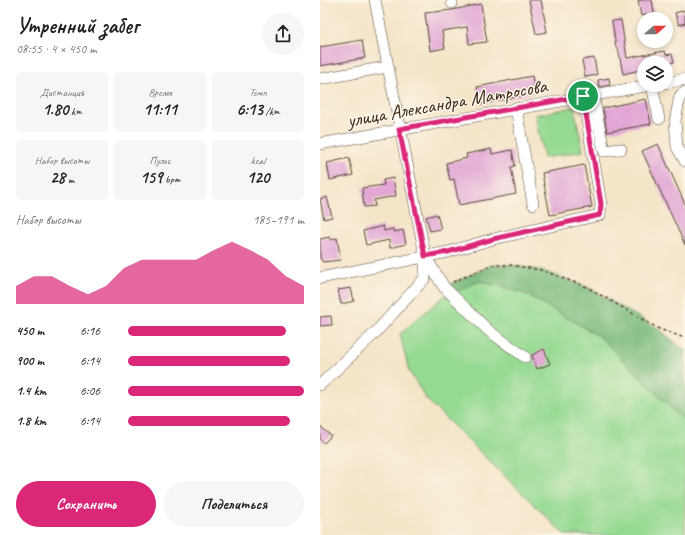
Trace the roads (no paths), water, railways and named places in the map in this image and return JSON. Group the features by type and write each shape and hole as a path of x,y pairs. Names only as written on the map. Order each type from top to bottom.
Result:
{"street":[{"path":"320,385 375,333 425,278 425,256 375,0"},
{"path":"320,79 387,67"},
{"path":"673,81 685,79"},
{"name":"улица Александра Матросова","path":"320,144 637,88"},
{"path":"653,92 659,119"},
{"path":"685,92 680,96 675,121 677,147 685,160"},
{"path":"588,96 604,151 621,148"},
{"path":"320,278 448,252 493,239 600,215 601,204 588,96"},
{"path":"516,108 533,204"},
{"path":"425,256 444,287 489,331 524,357"}]}
